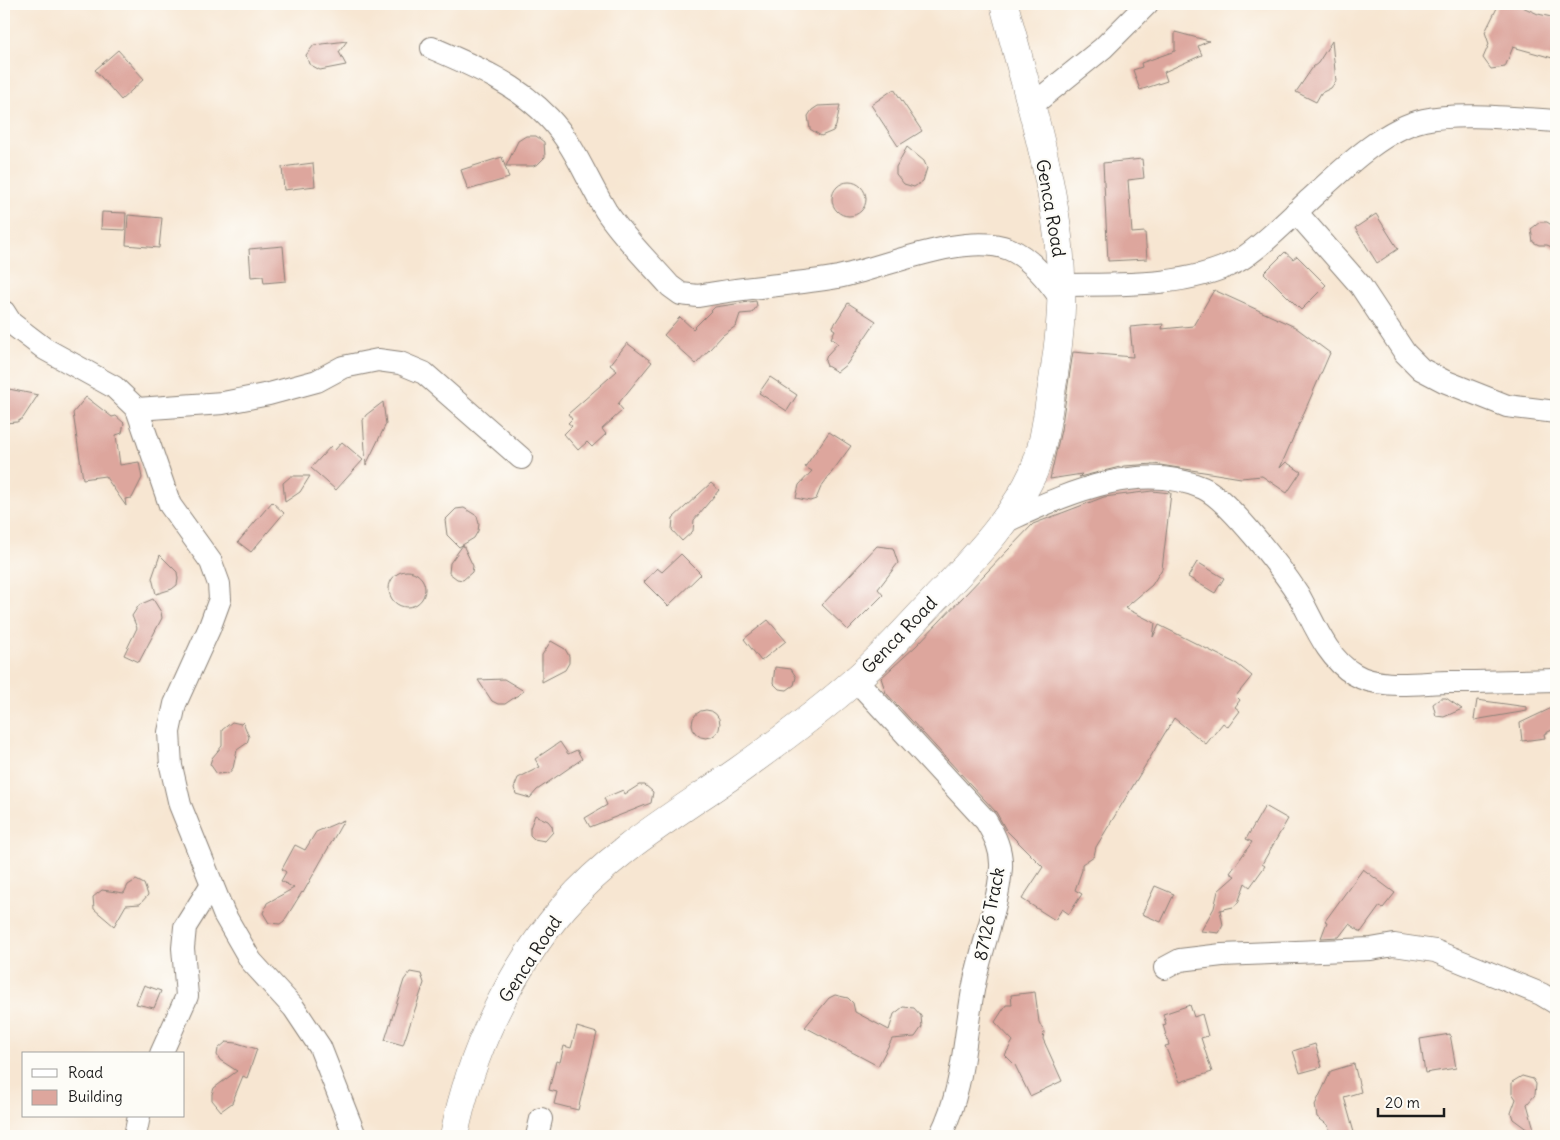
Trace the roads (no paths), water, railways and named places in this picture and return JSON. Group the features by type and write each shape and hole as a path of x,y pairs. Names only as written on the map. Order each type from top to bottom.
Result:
{"street":[{"name":"Genca Road","path":"454,1136 473,1065 498,1009 532,948 564,906 605,867 815,714 856,680 949,584 1004,522 1034,470 1042,447 1060,330 1061,292 1056,218 1004,4"},
{"path":"1030,107 1103,48 1147,4"},
{"path":"432,48 486,71 522,95 548,117 567,141 608,214 670,286 681,294 698,296 839,276 953,247 984,245 1008,248 1022,256 1061,292 1156,282 1201,275 1237,262 1342,171 1405,126 1424,120 1446,117 1556,121"},
{"path":"1296,212 1360,285 1405,353 1421,368 1444,382 1507,406 1556,412"},
{"path":"4,312 11,323 45,349 114,387 137,409 170,505 211,562 219,584 220,599 209,629 175,704 170,732 171,766 180,805 224,914 251,961 294,1008 320,1047 355,1136"},
{"path":"137,409 223,403 269,394 317,381 343,367 378,360 400,363 424,373 520,458"},
{"path":"1004,522 1058,498 1111,482 1144,478 1171,480 1204,488 1248,529 1297,593 1327,646 1344,666 1354,674 1390,683 1556,680"},
{"name":"87126 Track","path":"856,680 986,821 997,840 1001,867 975,980 957,1089 940,1136"},
{"path":"162,1052 187,996 183,948 185,927 212,884"},
{"path":"1165,968 1180,960 1222,956 1371,949 1394,945 1434,951 1541,994 1556,1003"},
{"path":"135,1136 139,1118"}]}
